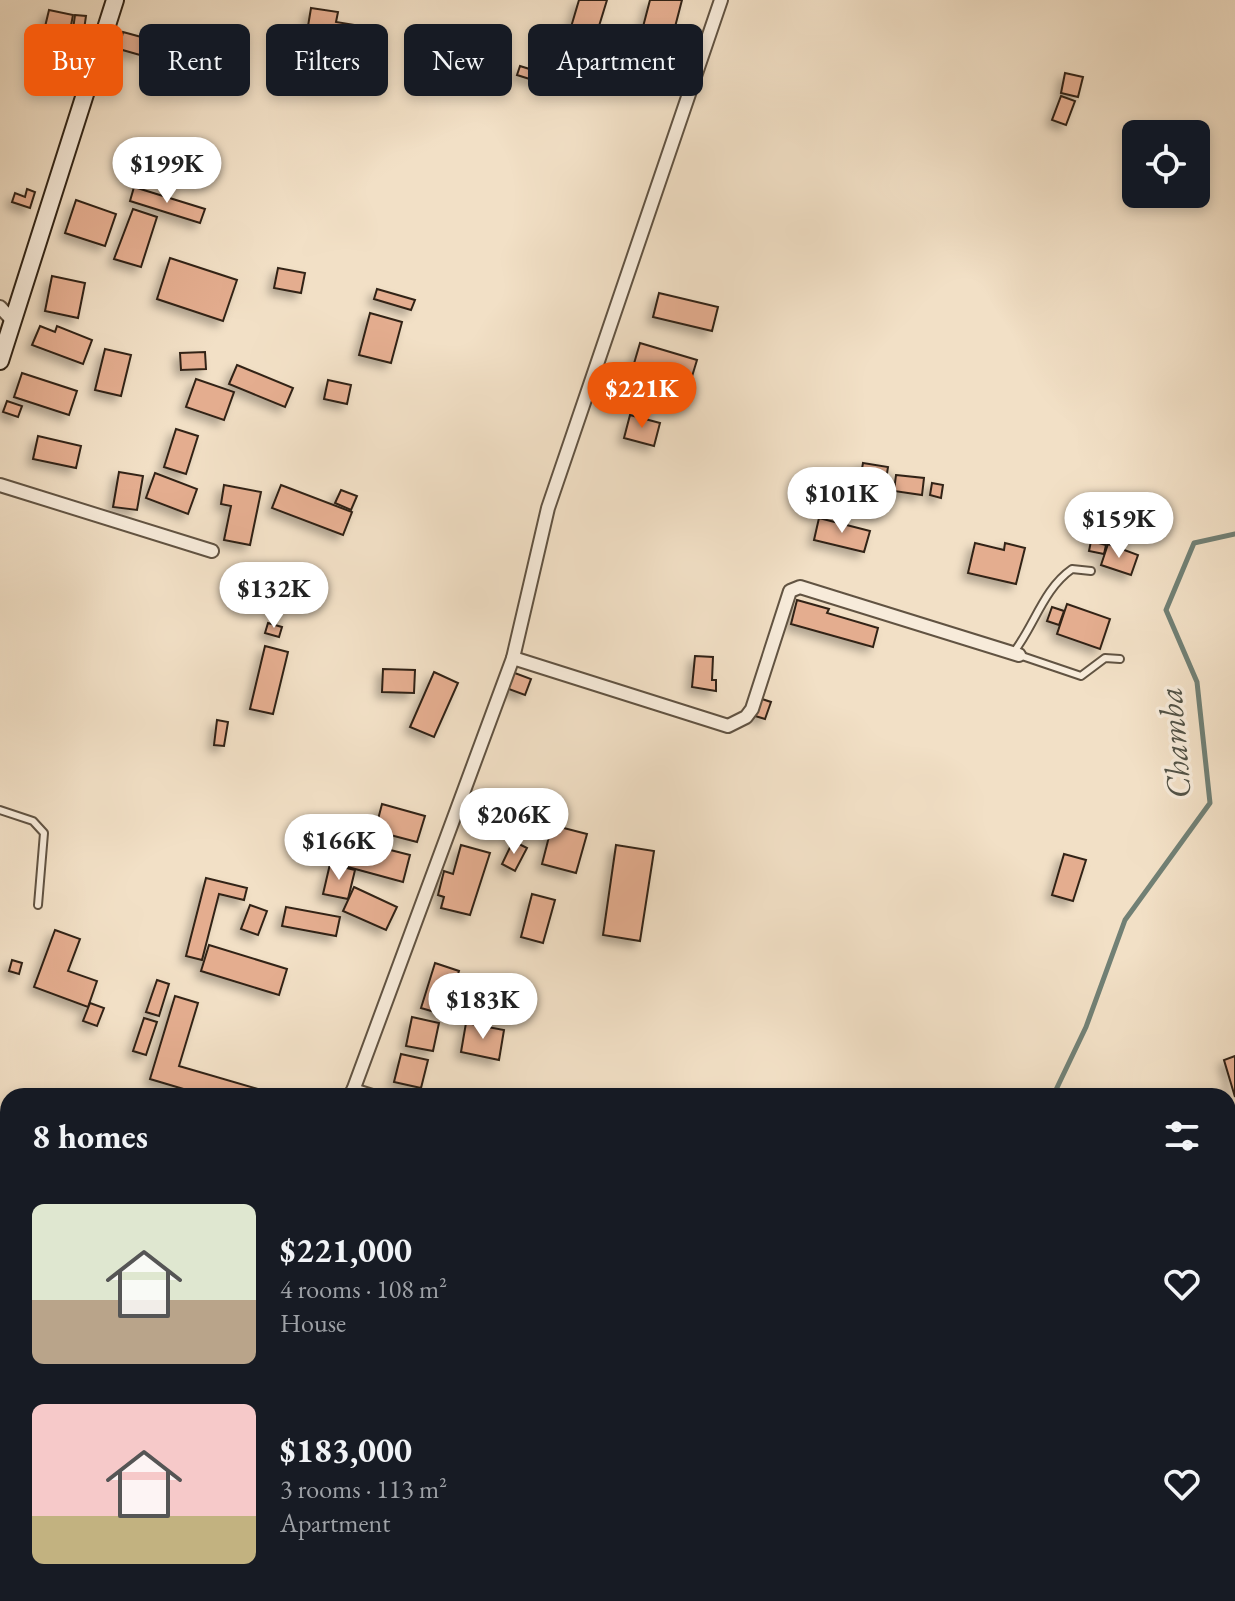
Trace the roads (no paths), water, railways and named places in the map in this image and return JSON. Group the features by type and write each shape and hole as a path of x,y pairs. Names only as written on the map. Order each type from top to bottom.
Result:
{"main road":[{"path":"0,361 115,0"}],"street":[{"path":"354,1088 513,658 548,508 721,0"},
{"path":"0,307 13,321"},
{"path":"0,485 212,551"},
{"path":"513,658 728,726 746,717 752,709 790,591 800,587 1016,654"}],"lane":[{"path":"1091,571 1072,569 1061,577 1016,654 1081,676 1105,658 1120,659"},
{"path":"0,810 33,821 44,833 38,905"}],"waterway":[{"name":"Chamba","path":"1057,1088 1086,1027 1125,920 1210,803 1197,682 1166,610 1194,543 1235,534"}]}
